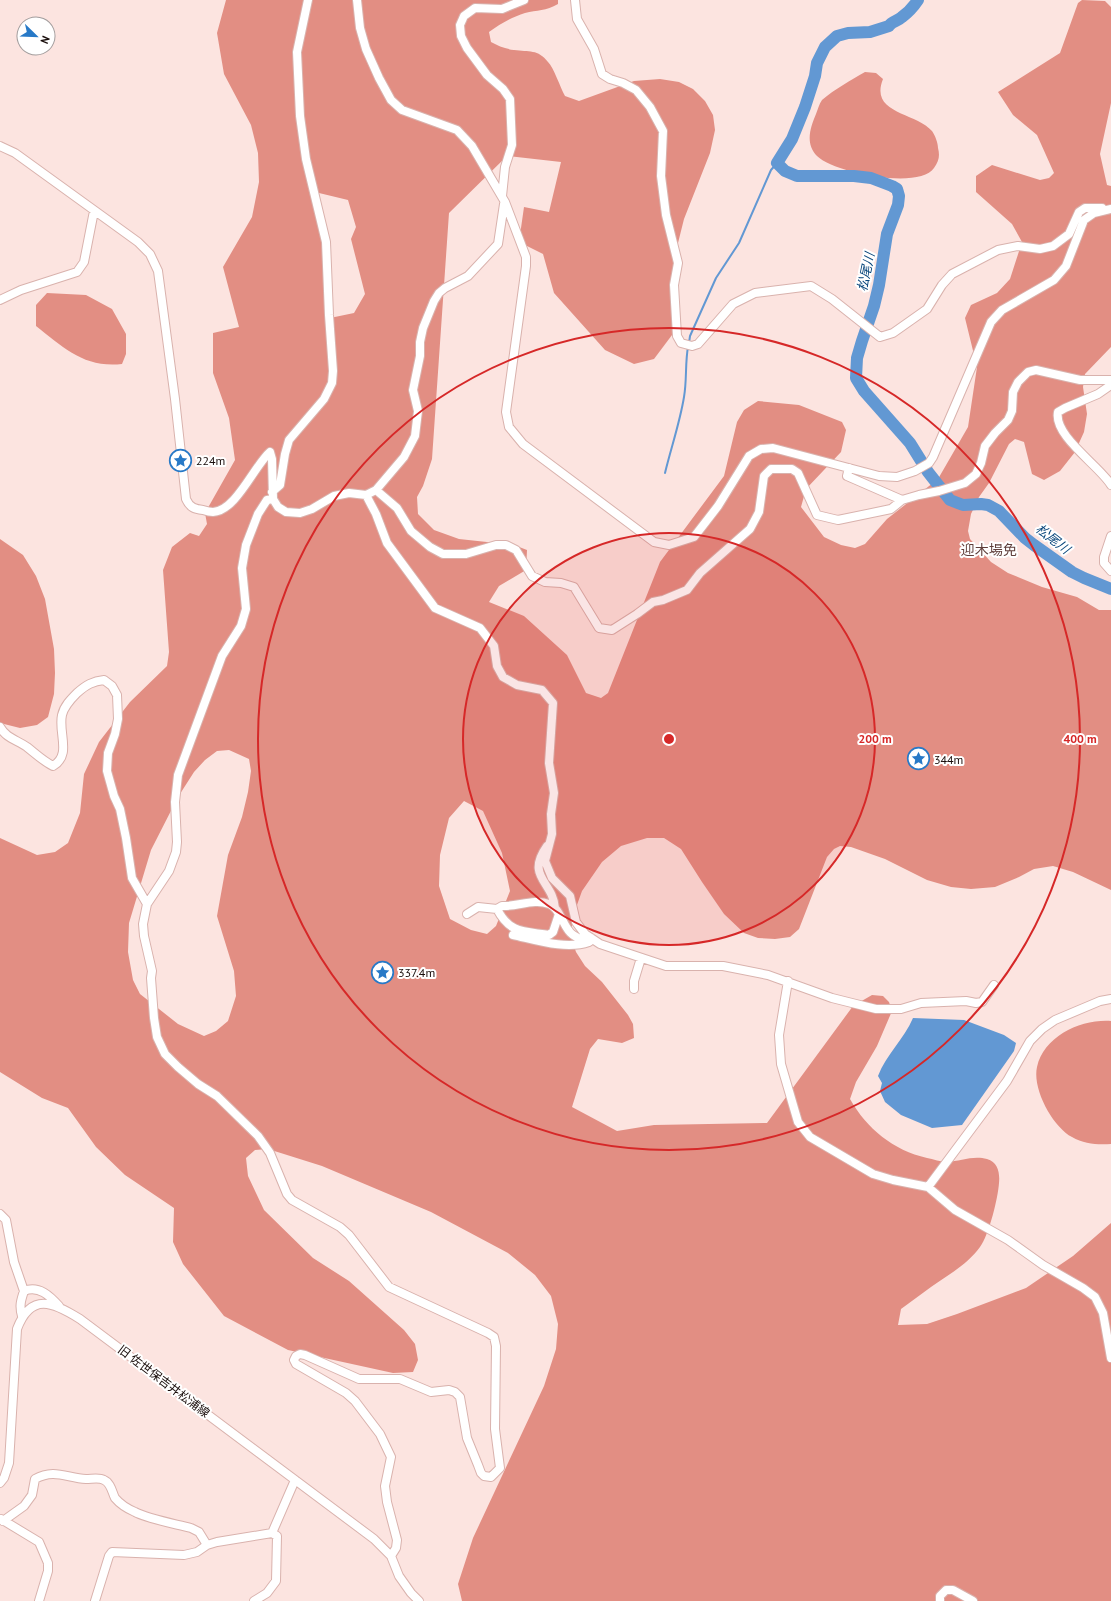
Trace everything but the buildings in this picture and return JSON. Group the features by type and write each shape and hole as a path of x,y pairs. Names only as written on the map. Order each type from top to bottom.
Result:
{"street":[{"path":"308,0 297,52 300,116 306,159 326,242 332,383 324,399 289,440 280,485 273,496 267,500 258,514 246,545 242,568 246,609 242,626 222,656 178,775 175,802 176,852 169,871 147,904 144,914 144,936 152,971 151,978 154,1018 157,1037 165,1054 198,1084 217,1096 243,1119 258,1136 270,1153 286,1194 292,1200 340,1227 349,1235 389,1287 494,1337 496,1346 495,1429 500,1468 491,1477 484,1476 478,1465 467,1438 460,1398 455,1392 449,1390 431,1392 400,1379 359,1379 300,1354 296,1356 294,1360 302,1369 346,1393 355,1400 380,1434 390,1457 385,1486 387,1502 397,1540 396,1548 391,1556"},
{"path":"357,0 360,28 366,49 391,100 402,110 420,118 434,121 461,133 472,146 504,199 526,257 506,412 509,427 523,444 654,542 669,545 694,537 718,506 749,456 761,449 773,448 879,476 897,476 915,471 929,463 933,457 991,322 1002,310 1054,280 1066,266 1084,220 1094,213 1111,209"},
{"path":"0,146 15,153 138,242 150,254 158,271 175,399 186,499 189,505 194,509 213,512 222,508 234,499 253,476 262,459 270,452 272,458 273,496 278,507 286,512 300,513 334,496 349,493 366,495 376,490 404,457 415,436 418,411 413,390 420,356 420,342 423,328 434,301 439,293 445,288 468,276 498,244 504,199 505,167 512,145 510,99 503,89 486,75 466,48 461,36 460,25 464,16 475,8 502,9 524,0"},
{"path":"575,0 577,19 594,49 602,74 636,90 650,107 663,131 661,176 666,215 678,263 674,285 677,336 681,343 692,346 698,344 733,304 755,293 811,286 832,299 880,337 893,333 927,309 942,285 952,274 998,250 1018,246 1040,249 1053,246 1069,234 1079,212 1086,208 1111,209"},
{"path":"0,300 21,290 77,272 84,262 94,211"},
{"path":"376,490 397,508 411,531 430,547 443,554 466,554 496,545 506,545 516,550 532,576 545,582 561,583 574,587 599,628 612,630 637,614 652,602 663,600 687,590 700,573 750,529 759,512 764,476 771,469 792,469 798,473 818,515 838,520 891,509 902,500 965,483 976,474 981,463 985,446 1008,420 1012,411 1013,392 1018,382 1028,372 1036,370 1080,380 1111,380"},
{"path":"1111,385 1098,394 1064,408 1058,412 1057,418 1060,426 1078,450 1111,485"},
{"path":"848,468 847,476 902,500"},
{"path":"366,495 376,514 387,543 435,608 480,628 494,646 497,666 503,677 517,685 542,690 553,703 549,763 554,793 551,814 552,834 545,861 552,878 570,896 576,922 585,934 600,944 666,966 723,966 768,975 832,998 876,1009 901,1009 921,1003 966,1001 976,1003 982,1002 994,985"},
{"path":"1111,536 1104,557 1104,563 1111,571"},
{"path":"0,727 4,734 28,748 44,762 53,766 59,762 64,751 61,721 62,714 67,704 87,684 104,680 112,686 117,695 118,719 115,734 108,753 107,771 114,796 120,809 132,878 147,904"},
{"path":"550,842 540,856 538,869 542,880 554,899 557,911 569,932 584,941 591,938"},
{"path":"467,914 478,908 497,909 502,906 535,902 549,904 557,911"},
{"path":"497,909 503,920 512,928 549,935 553,932 557,911"},
{"path":"513,936 554,943 579,945 589,943 591,938"},
{"path":"634,989 634,981 641,958"},
{"path":"788,981 779,1034 781,1064 798,1122 810,1137 873,1174 893,1180 928,1187 955,1210 1008,1240 1043,1265 1077,1285 1095,1298 1103,1313 1111,1358"},
{"path":"928,1187 1007,1081 1030,1041 1042,1029 1055,1020 1100,1001 1111,999"},
{"path":"0,1214 6,1220 14,1262 24,1291 20,1305 22,1316 17,1328 15,1350 9,1463 4,1478 0,1483"},
{"path":"24,1291 30,1289 42,1291 60,1306"},
{"name":"旧 佐世保吉井松浦線","path":"22,1316 31,1308 40,1304 48,1304 60,1306 80,1319 374,1539 391,1556 399,1576 411,1593 419,1601"},
{"path":"39,1601 48,1576 48,1563 39,1542 2,1520 24,1506 32,1495 36,1479 44,1474 53,1473 86,1479 97,1478 105,1480 116,1498 125,1507 137,1514 191,1528 199,1532 207,1545"},
{"path":"272,1533 295,1480"},
{"path":"95,1601 109,1556 112,1552 184,1554 197,1552 207,1545 272,1533 277,1536 276,1581 267,1594 254,1601"},
{"path":"940,1601 940,1596 946,1590 953,1590 973,1601"}],"shaded area":[{"path":"226,0 558,0 558,4 554,6 520,15 497,26 489,32 491,42 508,49 533,52 541,55 555,73 565,96 579,101 634,81 660,79 679,82 693,89 705,101 713,115 715,130 710,153 684,219 678,243 675,284 677,321 672,335 654,359 634,364 605,350 554,293 543,254 519,242 524,207 549,212 561,162 507,156 449,213 432,459 423,486 417,497 418,514 434,530 459,539 514,545 527,550 526,570 499,586 489,602 524,616 567,655 586,693 601,698 608,693 660,562 724,476 737,422 744,410 758,401 799,405 842,422 846,430 841,452 806,489 801,507 824,537 841,545 855,548 865,544 887,519 938,479 968,427 977,367 965,318 971,305 997,293 1010,279 1022,242 1012,224 976,192 976,176 992,165 1040,180 1049,178 1054,173 1037,135 1013,115 998,92 1060,53 1078,3 1082,0 1105,1 1111,7 1111,103 1100,154 1107,185 1111,186 1111,347 1085,374 1083,387 1087,414 1084,432 1075,452 1060,471 1044,480 1032,474 1024,442 1015,439 1009,444 989,483 979,497 971,514 968,531 970,539 991,562 1008,573 1042,587 1077,597 1099,610 1111,610 1111,890 1073,872 1053,866 1034,869 995,887 971,889 951,887 927,880 885,859 851,847 840,846 834,849 827,857 799,929 790,937 775,939 758,938 744,933 724,914 681,849 664,838 647,838 621,846 602,862 582,891 573,916 571,937 576,952 585,966 602,982 628,1015 633,1024 634,1038 622,1043 598,1039 590,1049 572,1107 617,1131 654,1125 767,1123 853,1006 872,995 883,996 889,1002 892,1011 877,1046 856,1082 850,1099 857,1110 864,1120 882,1137 903,1150 945,1162 972,1158 987,1159 991,1160 996,1165 999,1172 997,1198 987,1234 980,1247 969,1259 951,1274 901,1309 898,1325 927,1324 1026,1288 1073,1256 1111,1223 1111,1601 462,1601 458,1584 473,1538 544,1386 556,1349 558,1324 551,1296 535,1275 508,1253 431,1212 322,1166 268,1149 255,1150 246,1158 248,1176 264,1210 313,1258 349,1281 404,1330 415,1344 418,1360 413,1372 393,1373 288,1350 224,1316 183,1264 173,1242 174,1208 125,1175 96,1147 68,1108 42,1098 0,1072 0,838 37,855 55,852 68,843 80,813 84,774 99,742 130,702 167,666 169,652 163,570 172,547 190,533 199,536 207,524 205,513 235,460 229,418 213,373 213,333 239,327 223,267 252,217 259,182 258,153 251,125 224,74 217,33","holes":["319,193 348,200 356,227 351,239 365,294 354,313 330,318","229,750 249,759 251,771 242,817 228,855 217,916 234,971 236,996 228,1021 216,1031 204,1036 178,1024 140,994 133,980 128,952 129,923 151,850 178,797 194,772 205,760 217,751","464,801 483,811 502,853 510,891 496,926 487,934 471,930 450,919 439,886 440,855 449,818"]},
{"path":"865,72 876,73 883,79 880,91 882,99 888,106 925,125 932,131 936,139 939,158 934,168 926,174 912,178 877,177 840,168 826,162 817,156 813,151 810,141 811,130 822,100 838,88"},
{"path":"47,293 86,295 112,309 126,334 126,354 122,364 96,363 85,360 65,349 36,326 36,305"},
{"path":"0,539 23,555 36,576 45,599 54,649 54,694 48,717 37,725 20,728 0,723"},
{"path":"1111,1021 1111,1144 1091,1144 1072,1137 1058,1125 1051,1116 1041,1096 1038,1086 1036,1076 1037,1067 1047,1046 1065,1032 1088,1023"}],"water":[{"path":"913,1018 964,1020 1004,1035 1016,1043 1014,1051 962,1125 932,1128 901,1115 885,1102 880,1091 882,1083 878,1076 881,1068 905,1033"}],"waterway":[{"name":"松尾川","path":"918,0 907,13 889,26 870,32 848,33 837,36 825,47 817,63 815,76 805,107 792,139 777,163 785,171 797,176 854,176 871,178 897,189 899,196 898,205 887,234 874,306 857,358 856,378 864,391 910,443 928,472 950,500 963,505 988,505 999,511 1025,538 1072,572 1111,589"},
{"path":"689,343 690,336 716,278 739,243 771,170 777,163"},
{"path":"665,473 678,425 685,391 688,347"}],"place":[{"name":"224m","path":"181,460"},
{"name":"344m","path":"919,759"},
{"name":"337.4m","path":"382,972"}],"district":[{"name":"迎木場免","path":"989,550"}]}
